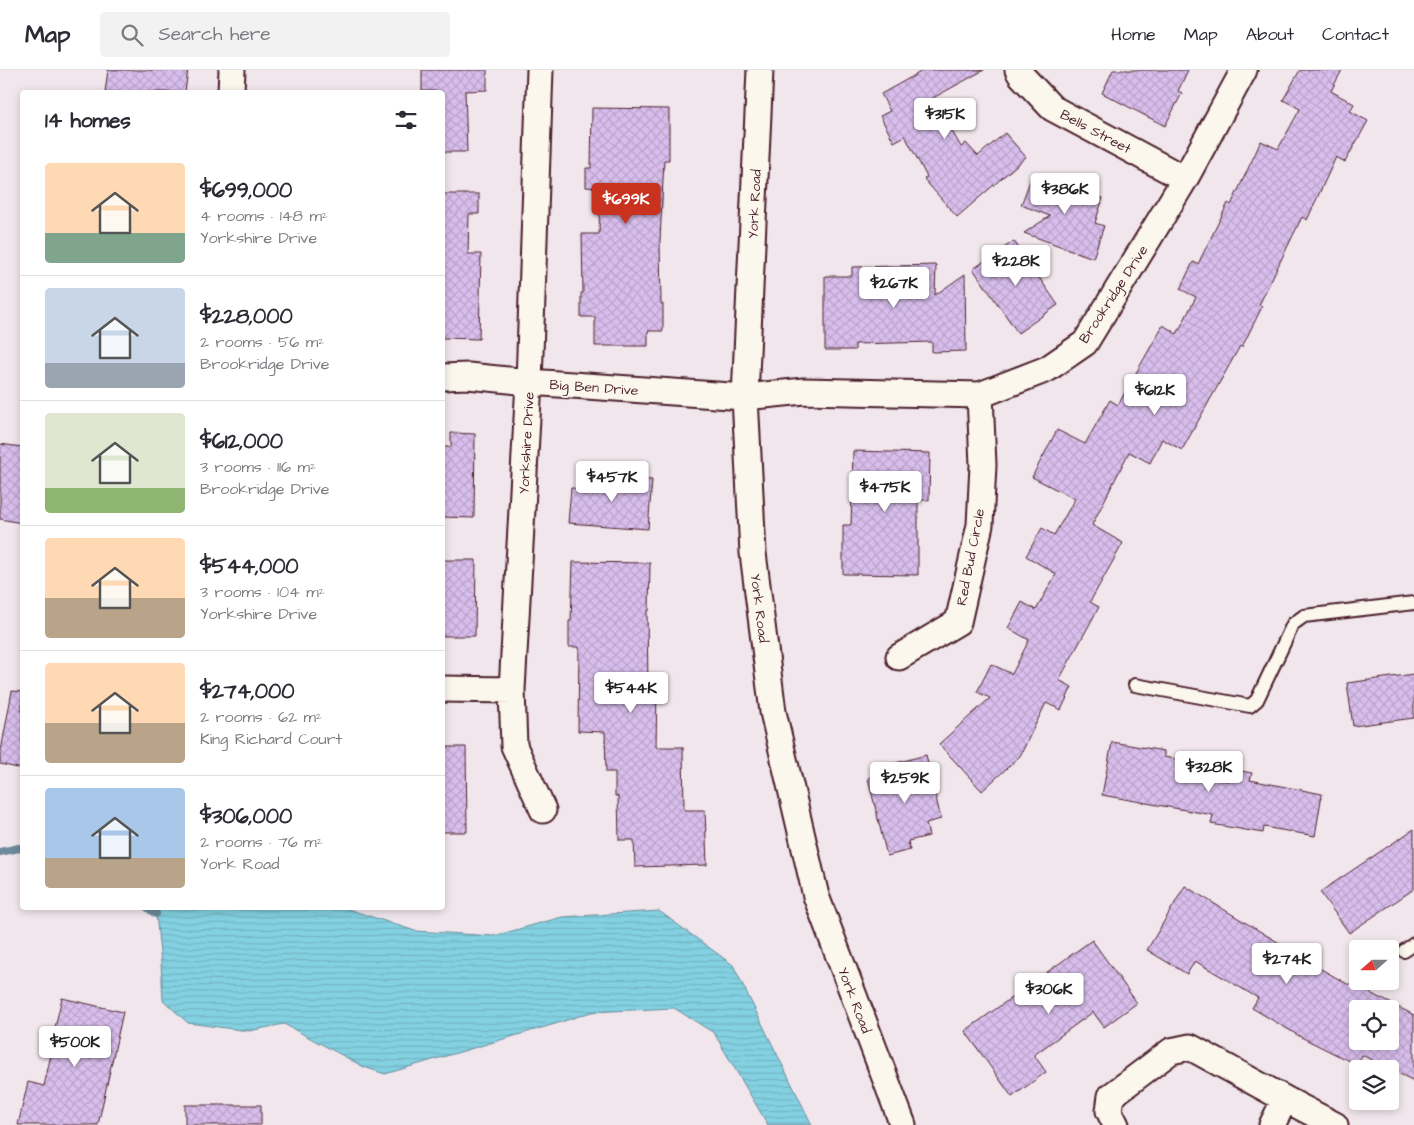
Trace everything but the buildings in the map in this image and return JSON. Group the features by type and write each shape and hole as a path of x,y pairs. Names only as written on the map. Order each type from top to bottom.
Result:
{"street":[{"path":"231,90 232,70"},
{"name":"Yorkshire Drive","path":"540,70 529,382 512,690 514,746 543,810"},
{"name":"York Road","path":"760,70 745,397 753,553 773,712 816,896 903,1125"},
{"name":"Bells Street","path":"1018,70 1052,108 1184,179"},
{"name":"Brookridge Drive","path":"745,397 804,391 980,395 1047,369 1085,343 1184,179 1244,70"},
{"name":"Big Ben Drive","path":"445,377 468,376 745,397"},
{"name":"Red Bud Circle","path":"900,657 958,622 980,525 983,465 980,395"},
{"path":"445,689 512,690"},
{"path":"1116,1125 1109,1111 1111,1096 1171,1051 1190,1047 1336,1125"},
{"path":"1272,1125 1285,1099"}],"lane":[{"path":"1135,685 1250,706 1257,700 1293,624 1304,616 1414,603"}],"water":[{"path":"157,910 351,910 415,931 494,936 562,917 659,911 733,965 812,1125 768,1125 714,1033 674,1008 591,1012 385,1074 364,1067 284,1024 249,1031 188,1023 163,1000 156,914"}],"waterway":[{"path":"0,852 20,848"},
{"path":"151,910 156,914"}]}
